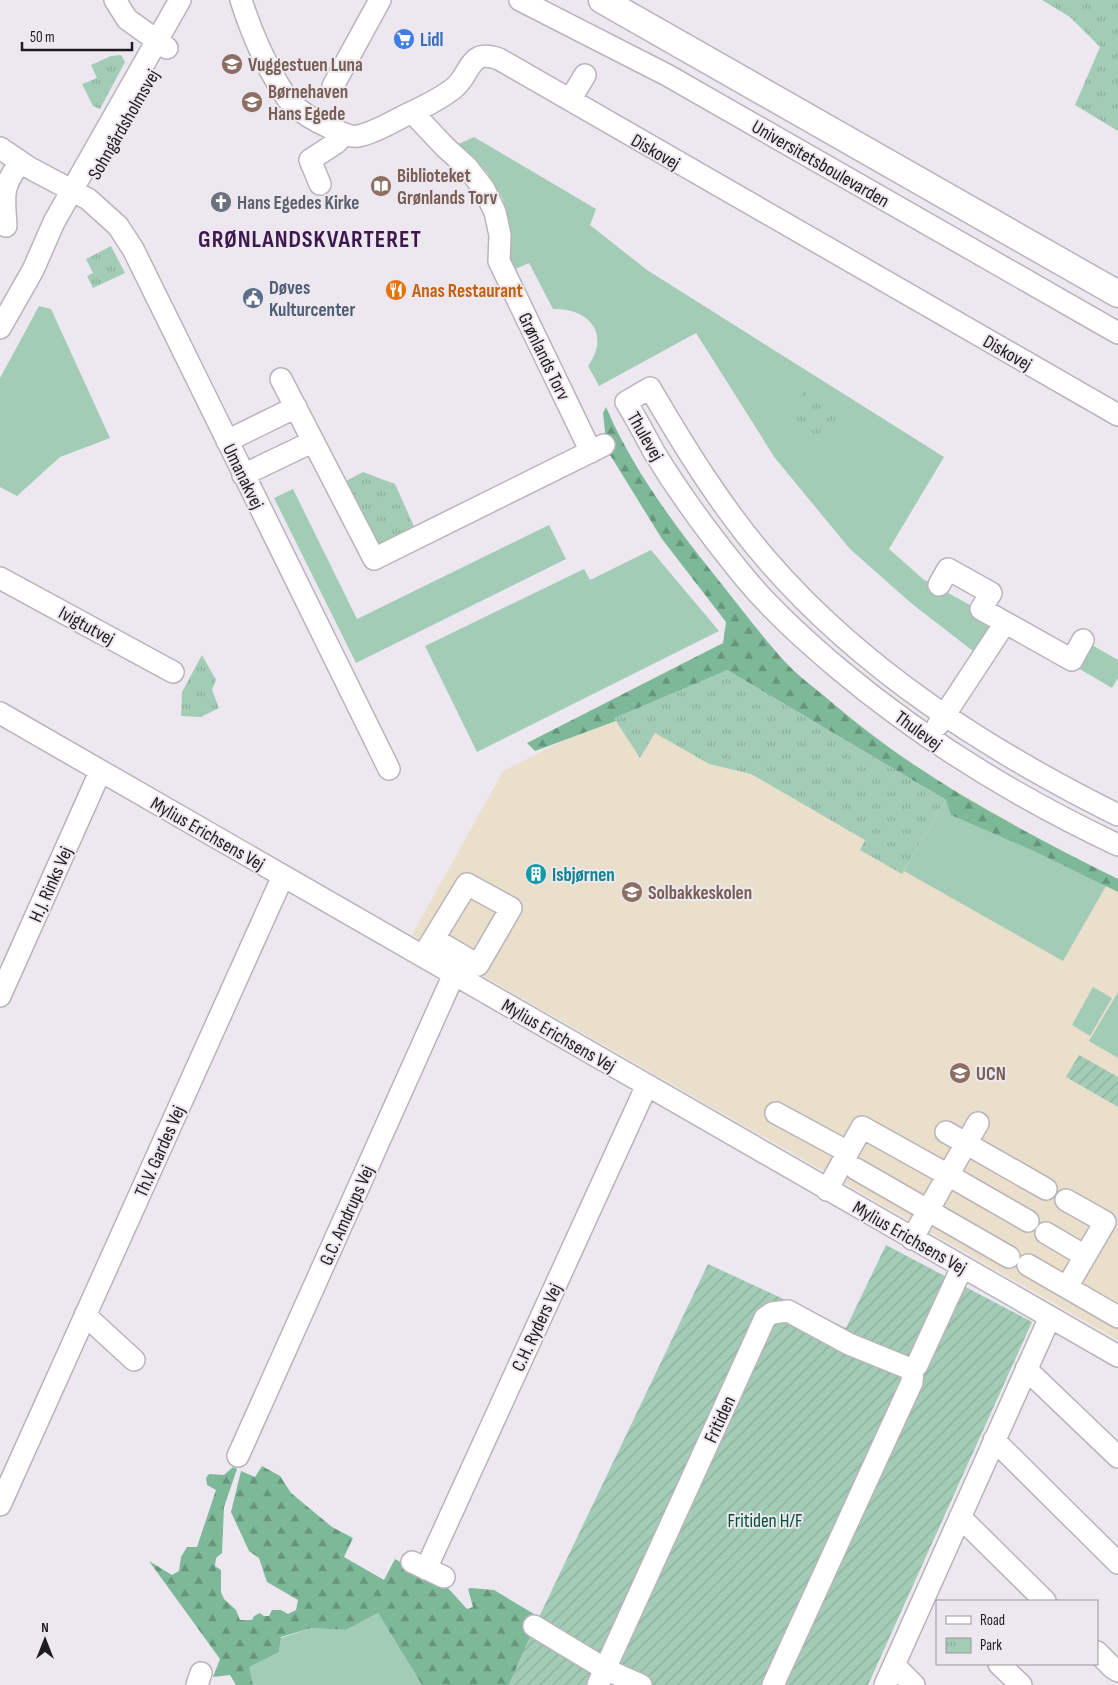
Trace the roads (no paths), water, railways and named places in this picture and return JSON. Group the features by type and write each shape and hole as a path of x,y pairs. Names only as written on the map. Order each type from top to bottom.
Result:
{"main road":[{"name":"Universitetsboulevarden","path":"602,0 1118,294"}],"street":[{"path":"115,0 127,20 162,45"},
{"name":"Sohngårdsholmsvej","path":"162,45 180,0"},
{"name":"Sohngårdsholmsvej","path":"0,328 33,270 54,222 77,194 162,45 194,0"},
{"path":"333,86 380,0"},
{"name":"Universitetsboulevarden","path":"520,0 667,75 1118,333"},
{"name":"Diskovej","path":"239,3 269,69 289,101 313,120 345,134 357,136 385,126 446,94 459,83 472,62 478,58 489,56 499,59 1118,415"},
{"path":"570,100 585,75"},
{"name":"Grønlands Torv","path":"312,442 374,559 597,449 499,261 500,235 495,212 484,189 467,167 444,147 412,112"},
{"path":"318,181 310,160 336,143 345,134"},
{"path":"6,226 4,194 7,180 8,154"},
{"name":"Umanakvej","path":"8,154 88,199 118,226 133,249 389,769"},
{"path":"243,474 312,442 282,379"},
{"name":"Thulevej","path":"1118,814 1011,757 945,714 882,668 823,618 767,560 719,498 681,442 650,388 626,402 655,453 696,515 746,579 803,638 863,689 928,738 998,782 1065,820 1118,846"},
{"path":"227,441 296,407"},
{"path":"696,515 719,498"},
{"path":"939,585 948,569 965,578 991,593 981,610 1072,660 1083,640"},
{"name":"Ivigtutvej","path":"0,578 173,672"},
{"path":"803,638 823,618"},
{"path":"928,738 1005,623"},
{"name":"Mylius Erichsens Vej","path":"0,714 282,876 428,947 454,974 1118,1356"},
{"name":"H.J. Rinks Vej","path":"0,996 100,772"},
{"path":"1065,820 1078,794"},
{"name":"Th.V. Gardes Vej","path":"0,1505 282,876"},
{"name":"G.C. Amdrups Vej","path":"238,1456 454,974"},
{"name":"C.H. Ryders Vej","path":"427,1569 647,1085"},
{"path":"776,1113 928,1210 1118,1316"},
{"path":"912,1239 978,1123"},
{"path":"827,1190 852,1160 862,1127 1028,1220"},
{"path":"946,1132 1046,1189"},
{"path":"1066,1200 1105,1222 1067,1287"},
{"path":"1046,1233 1085,1256"},
{"path":"773,1685 912,1382 913,1370 962,1267"},
{"name":"Fritiden","path":"602,1677 765,1318 772,1313 788,1311 849,1344 913,1370"},
{"path":"85,1315 134,1360"},
{"path":"885,1685 932,1597 960,1518 1050,1317"},
{"path":"1026,1369 1118,1457"},
{"path":"994,1440 1118,1563"},
{"path":"960,1518 1044,1600"},
{"path":"534,1626 602,1677 642,1685"},
{"path":"1098,1653 1118,1671"},
{"path":"894,1665 914,1685"},
{"path":"1000,1665 1021,1685"}],"place":[{"name":"Lidl","path":"404,39"},
{"name":"Vuggestuen Luna","path":"232,64"},
{"name":"Børnehaven Hans Egede","path":"252,102"},
{"name":"Biblioteket Grønlands Torv","path":"381,186"},
{"name":"Hans Egedes Kirke","path":"221,202"},
{"name":"Anas Restaurant","path":"396,290"},
{"name":"Døves Kulturcenter","path":"253,298"},
{"name":"Isbjørnen","path":"536,874"},
{"name":"Solbakkeskolen","path":"632,892"},
{"name":"UCN","path":"960,1073"}],"district":[{"name":"GRØNLANDSKVARTERET","path":"310,239"}],"park label":[{"name":"Fritiden H/F","path":"765,1520"}]}
